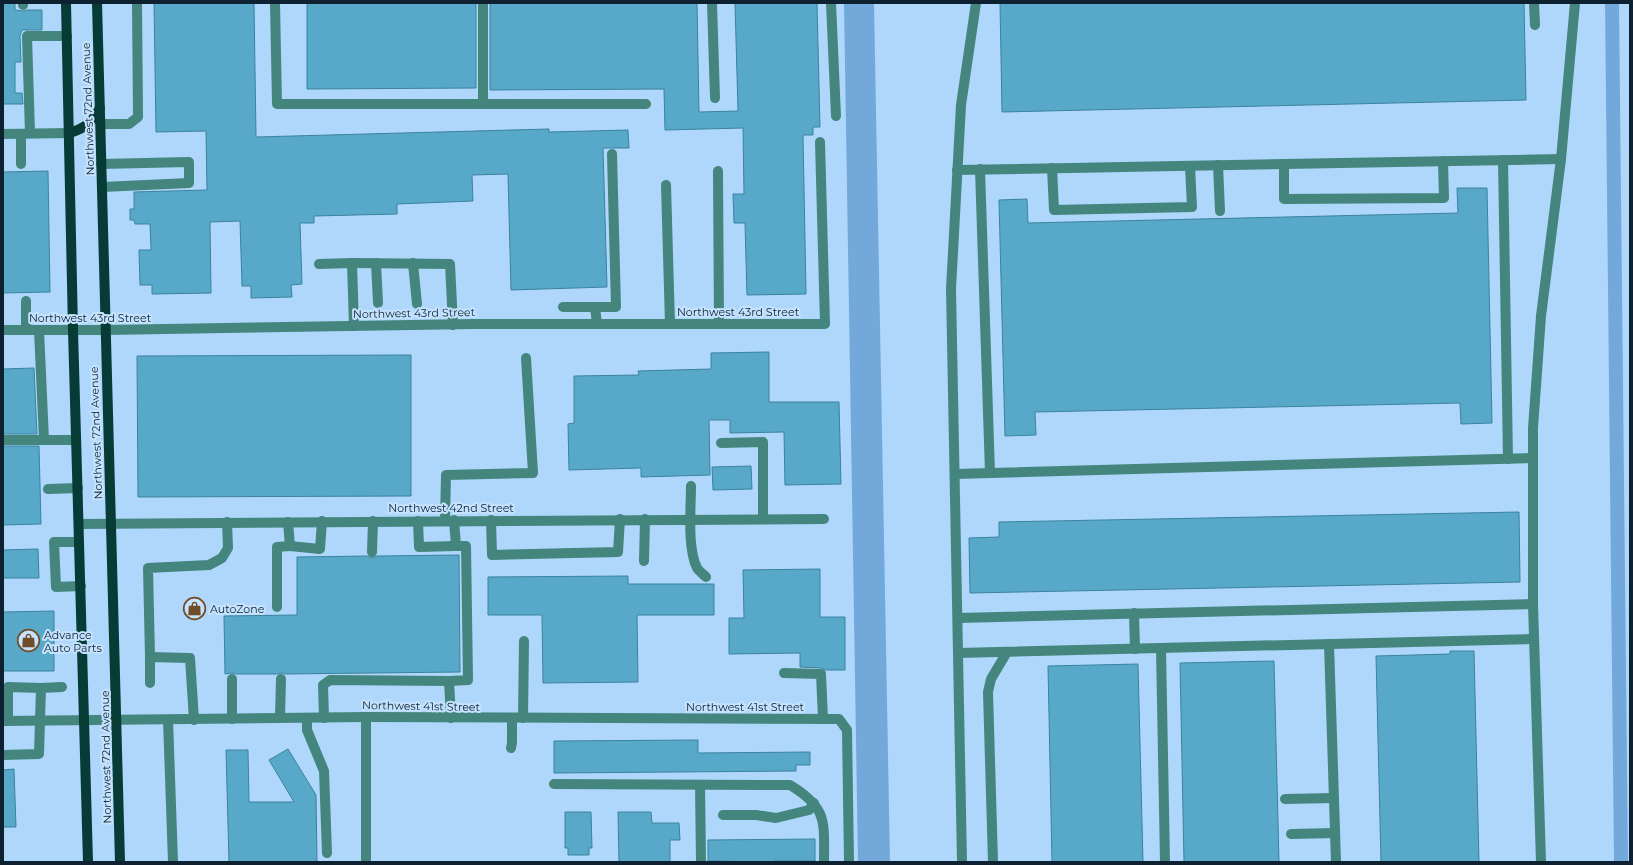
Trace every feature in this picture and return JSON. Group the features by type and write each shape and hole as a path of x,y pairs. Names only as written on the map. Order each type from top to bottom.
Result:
{"main road":[{"name":"Northwest 72nd Avenue","path":"66,3 70,133 73,330 88,862"},
{"name":"Northwest 72nd Avenue","path":"97,3 120,862"},
{"path":"70,133 82,129 92,122 100,108"}],"street":[{"path":"101,124 129,124 138,117 137,3"},
{"path":"275,3 276,104 646,104"},
{"path":"483,3 483,104"},
{"path":"712,3 715,98"},
{"path":"831,3 836,116"},
{"path":"962,862 951,289 961,105 976,3"},
{"path":"1534,3 1535,25"},
{"path":"1541,862 1534,639 1534,428 1541,316 1561,158 1575,3"},
{"path":"21,164 25,133 27,36 67,36"},
{"path":"3,134 70,133"},
{"name":"Northwest 43rd Street","path":"3,330 453,325 825,324 820,142"},
{"path":"563,307 616,308 612,154"},
{"path":"957,170 1561,158"},
{"path":"1503,160 1508,459"},
{"path":"1284,164 1284,199 1444,198 1443,161"},
{"path":"102,164 189,162 189,183 102,187"},
{"path":"1218,165 1220,211"},
{"path":"1052,168 1054,210 1061,210 1192,207 1190,166"},
{"path":"980,169 990,473"},
{"path":"718,171 719,324"},
{"path":"666,185 670,324"},
{"path":"352,263 354,326"},
{"path":"376,263 378,303"},
{"path":"413,263 417,304"},
{"path":"319,264 450,264 453,325"},
{"path":"26,301 26,330"},
{"path":"595,308 597,324"},
{"path":"39,330 44,440"},
{"path":"456,546 450,520 446,475 533,473 526,358"},
{"path":"3,440 76,440"},
{"path":"721,443 763,442 763,519"},
{"path":"955,474 1534,458"},
{"path":"691,486 692,553 697,569 706,576"},
{"path":"48,489 78,488"},
{"path":"491,520 492,555 618,552 620,519"},
{"path":"644,561 645,519"},
{"name":"Northwest 42nd Street","path":"79,524 418,520 824,519"},
{"path":"324,718 323,685 330,680 468,680 466,546 419,547 418,520"},
{"path":"277,607 277,547 290,546 320,549 322,521"},
{"path":"372,552 373,521"},
{"path":"150,683 148,568 209,565 222,558 228,548 227,522"},
{"path":"288,522 290,546"},
{"path":"79,542 54,542 56,587 81,586"},
{"path":"958,618 1534,604"},
{"path":"1134,613 1135,649"},
{"path":"958,654 1534,639"},
{"path":"523,718 524,641"},
{"path":"1329,644 1336,862"},
{"path":"1160,649 1166,862"},
{"path":"994,862 988,692 992,679 1007,652"},
{"path":"150,657 190,658 194,720"},
{"path":"784,673 821,674 823,719"},
{"path":"232,679 232,719"},
{"path":"280,718 281,679"},
{"path":"449,681 451,718"},
{"path":"6,721 8,687 62,687"},
{"path":"3,754 39,754 41,688"},
{"path":"366,717 366,862"},
{"name":"Northwest 41st Street","path":"6,721 117,721 366,717 839,719 847,730 849,862"},
{"path":"307,718 307,730 324,771 327,853"},
{"path":"511,748 512,718"},
{"path":"168,720 173,862"},
{"path":"554,784 790,785 814,803 824,822 824,862"},
{"path":"700,785 700,862"},
{"path":"1285,799 1334,798"},
{"path":"723,815 776,818 809,810 814,803"},
{"path":"1291,834 1335,833"}],"water":[{"path":"844,3 874,3 890,862 858,862"}],"building":[{"path":"3,3 15,3 15,10 42,10 42,30 22,30 20,36 21,62 15,62 15,93 22,93 23,104 3,104"},
{"path":"154,3 254,3 256,137 549,129 549,132 628,130 629,148 603,148 607,287 511,290 508,174 472,175 473,201 397,204 397,214 314,216 314,223 300,223 302,284 291,285 292,297 251,298 251,286 242,286 240,221 210,222 211,293 152,294 152,285 140,285 139,250 151,250 150,224 135,224 134,220 130,220 130,209 134,209 134,192 207,190 206,131 156,132"},
{"path":"307,3 476,3 476,88 307,89"},
{"path":"490,3 697,3 699,112 738,111 735,3 817,3 820,127 813,127 813,135 803,135 806,294 747,295 745,223 734,223 733,194 744,194 743,128 665,130 664,89 490,90"},
{"path":"1000,3 1524,3 1526,100 1002,112"},
{"path":"48,171 50,292 3,293 3,172"},
{"path":"1457,188 1487,188 1492,423 1461,424 1460,403 1035,412 1036,435 1005,436 999,200 1027,199 1028,223 1458,213"},
{"path":"769,352 769,402 839,402 841,484 785,485 784,432 730,433 730,420 709,420 710,475 641,477 641,468 569,470 568,424 574,423 574,376 639,375 638,371 711,369 711,353"},
{"path":"411,355 411,496 138,497 137,356"},
{"path":"34,368 37,434 3,434 3,369"},
{"path":"3,446 39,446 41,524 3,525"},
{"path":"751,466 752,489 713,490 712,467"},
{"path":"1519,512 1520,582 970,593 969,538 999,537 999,522"},
{"path":"38,549 39,578 3,578 3,550"},
{"path":"459,555 460,672 225,674 224,616 297,615 297,557 367,556 372,558 377,556"},
{"path":"820,569 820,617 845,617 845,670 826,670 821,668 800,667 800,653 729,654 729,618 744,618 743,570"},
{"path":"628,576 628,584 714,584 714,615 637,615 638,682 543,683 542,615 488,615 488,577"},
{"name":"Advance Auto Parts","path":"54,611 54,671 3,671 3,612"},
{"path":"1450,651 1474,651 1479,862 1381,862 1376,656 1450,654"},
{"path":"1274,661 1279,862 1184,862 1180,663"},
{"path":"1138,664 1143,862 1052,862 1048,666"},
{"path":"698,740 698,753 810,752 810,765 796,765 796,771 554,773 554,741"},
{"path":"288,749 316,795 317,862 229,862 226,750 248,750 249,802 294,802 269,760"},
{"path":"14,769 16,827 3,827 3,770"},
{"path":"565,812 591,812 592,848 589,848 589,855 568,855 568,848 565,848"},
{"path":"618,812 651,812 652,823 679,823 680,840 670,840 670,862 619,862"},
{"path":"815,839 815,861 708,861 708,840"}],"waterway":[{"path":"1612,3 1621,862"}],"place":[{"name":"AutoZone","path":"194,609"},
{"name":"Advance Auto Parts","path":"28,641"}]}
